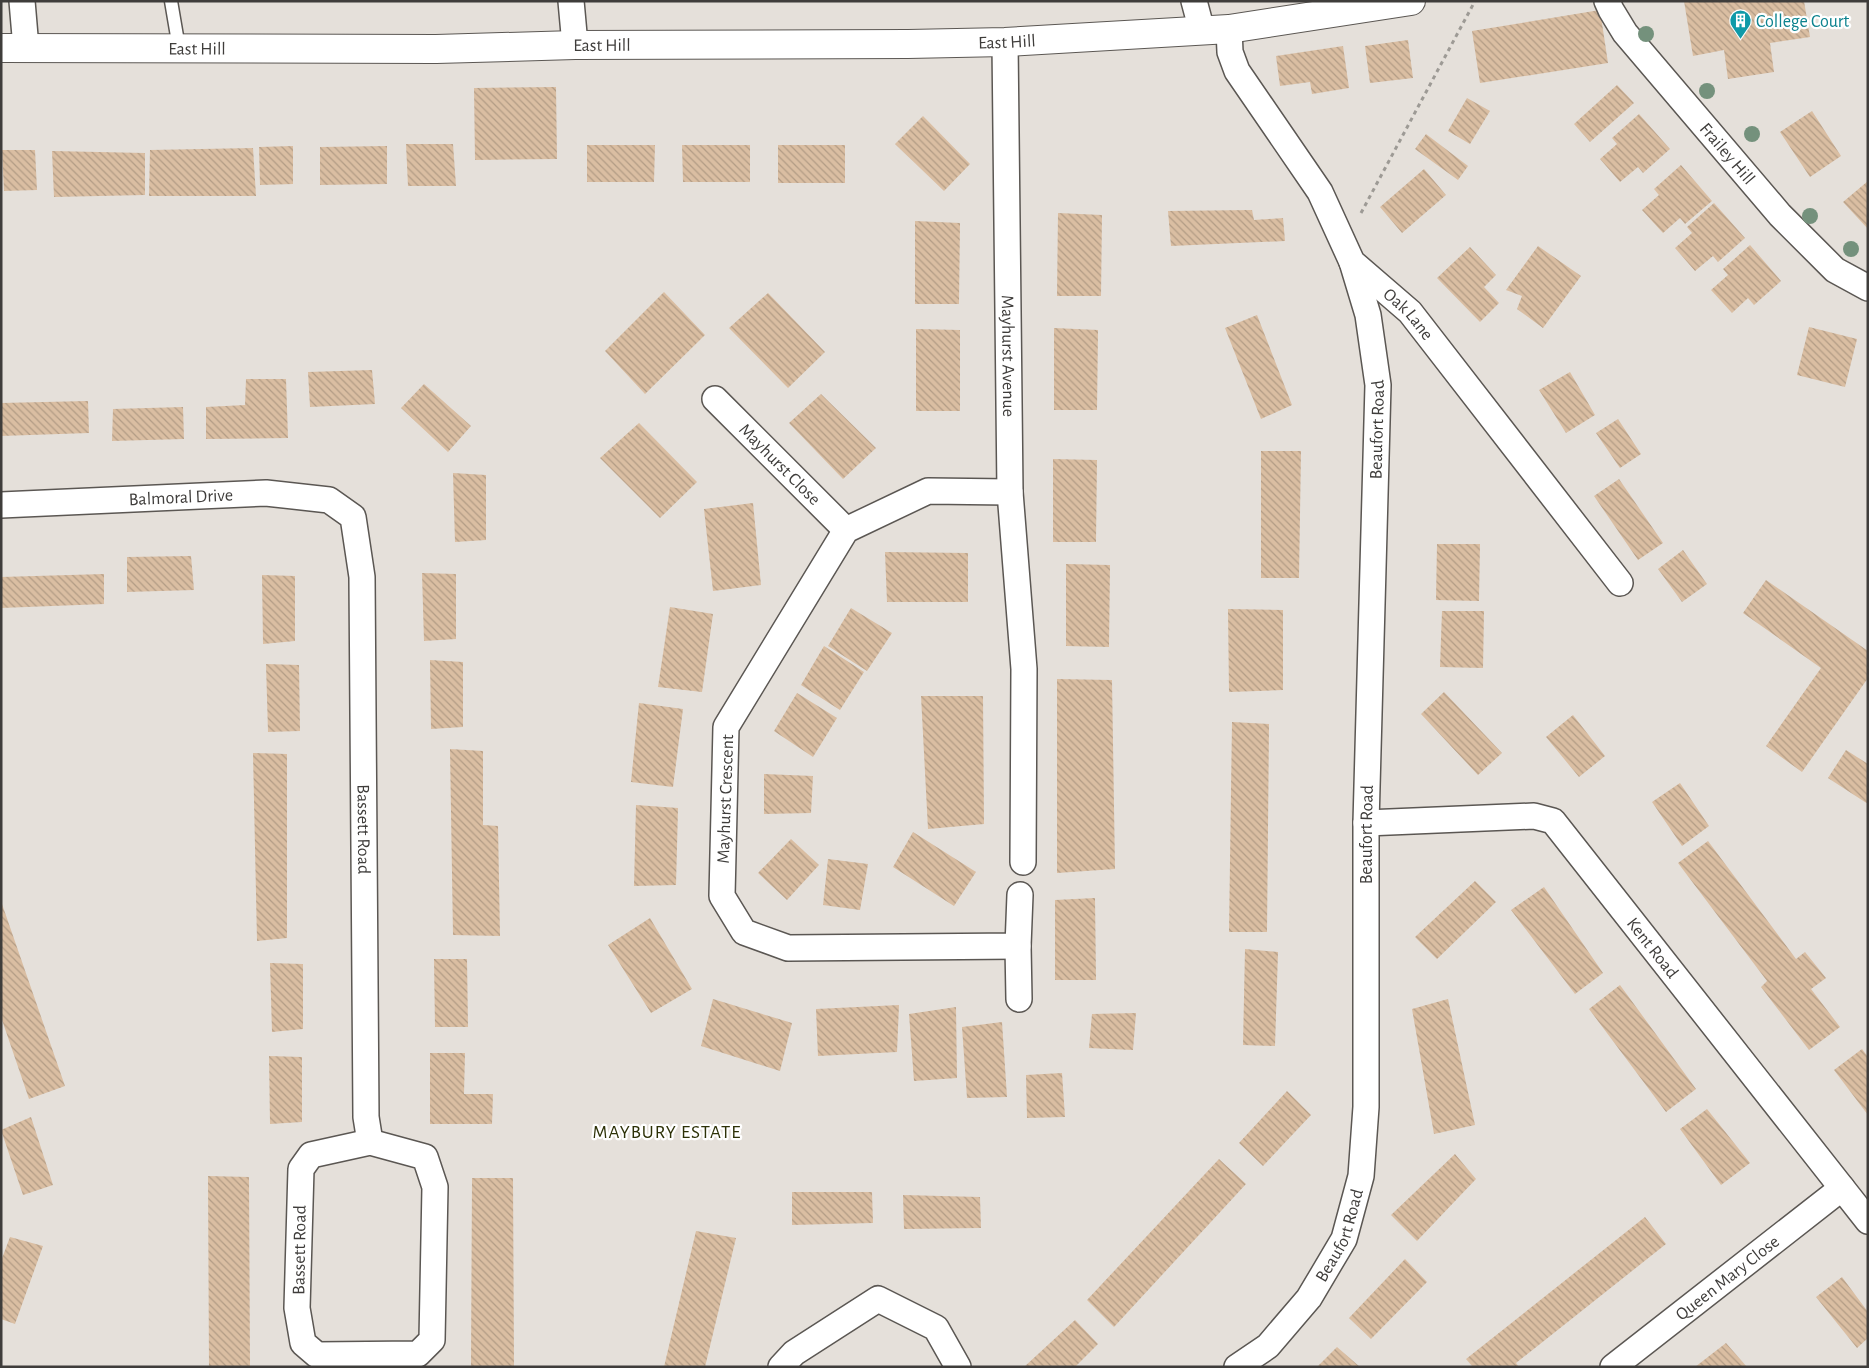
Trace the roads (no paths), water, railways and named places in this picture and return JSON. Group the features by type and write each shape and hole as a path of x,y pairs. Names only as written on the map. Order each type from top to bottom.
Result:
{"street":[{"path":"14,48 22,1"},
{"path":"571,1 575,45"},
{"name":"Oak Lane","path":"1194,1 1230,52 1237,71 1320,192 1348,253 1410,312 1620,583"},
{"name":"East Hill","path":"14,48 436,49 575,45 1006,42 1215,30 1411,1"},
{"name":"Frailey Hill","path":"1607,1 1626,33 1780,215 1835,270 1868,288"},
{"name":"Mayhurst Avenue","path":"1006,42 1010,492 1024,669 1023,862"},
{"name":"Beaufort Road","path":"1237,1367 1268,1346 1309,1298 1344,1239 1361,1176 1366,1107 1366,823 1378,386 1368,315 1348,253"},
{"name":"Mayhurst Close","path":"715,399 846,530"},
{"path":"846,530 928,491 1010,492"},
{"name":"Balmoral Drive","path":"1,505 266,492 329,500 353,517"},
{"name":"Bassett Road","path":"353,517 362,576 366,1117 370,1142"},
{"name":"Mayhurst Crescent","path":"846,530 726,727 722,896 744,932 788,948 1018,946"},
{"name":"Kent Road","path":"1366,823 1534,816 1553,821 1868,1221"},
{"path":"1019,999 1018,946 1020,895"},
{"name":"Bassett Road","path":"370,1142 425,1157 435,1187 432,1340 418,1354 364,1361 317,1355 303,1343 298,1308 300,1169 311,1155 370,1142"},
{"name":"Queen Mary Close","path":"1613,1367 1842,1188"},
{"path":"782,1367 794,1353 878,1299 936,1328 958,1367"}],"lane":[{"path":"171,1 179,48"}],"place":[{"name":"College Court","path":"1740,40"}],"district":[{"name":"MAYBURY ESTATE","path":"667,1131"}]}
